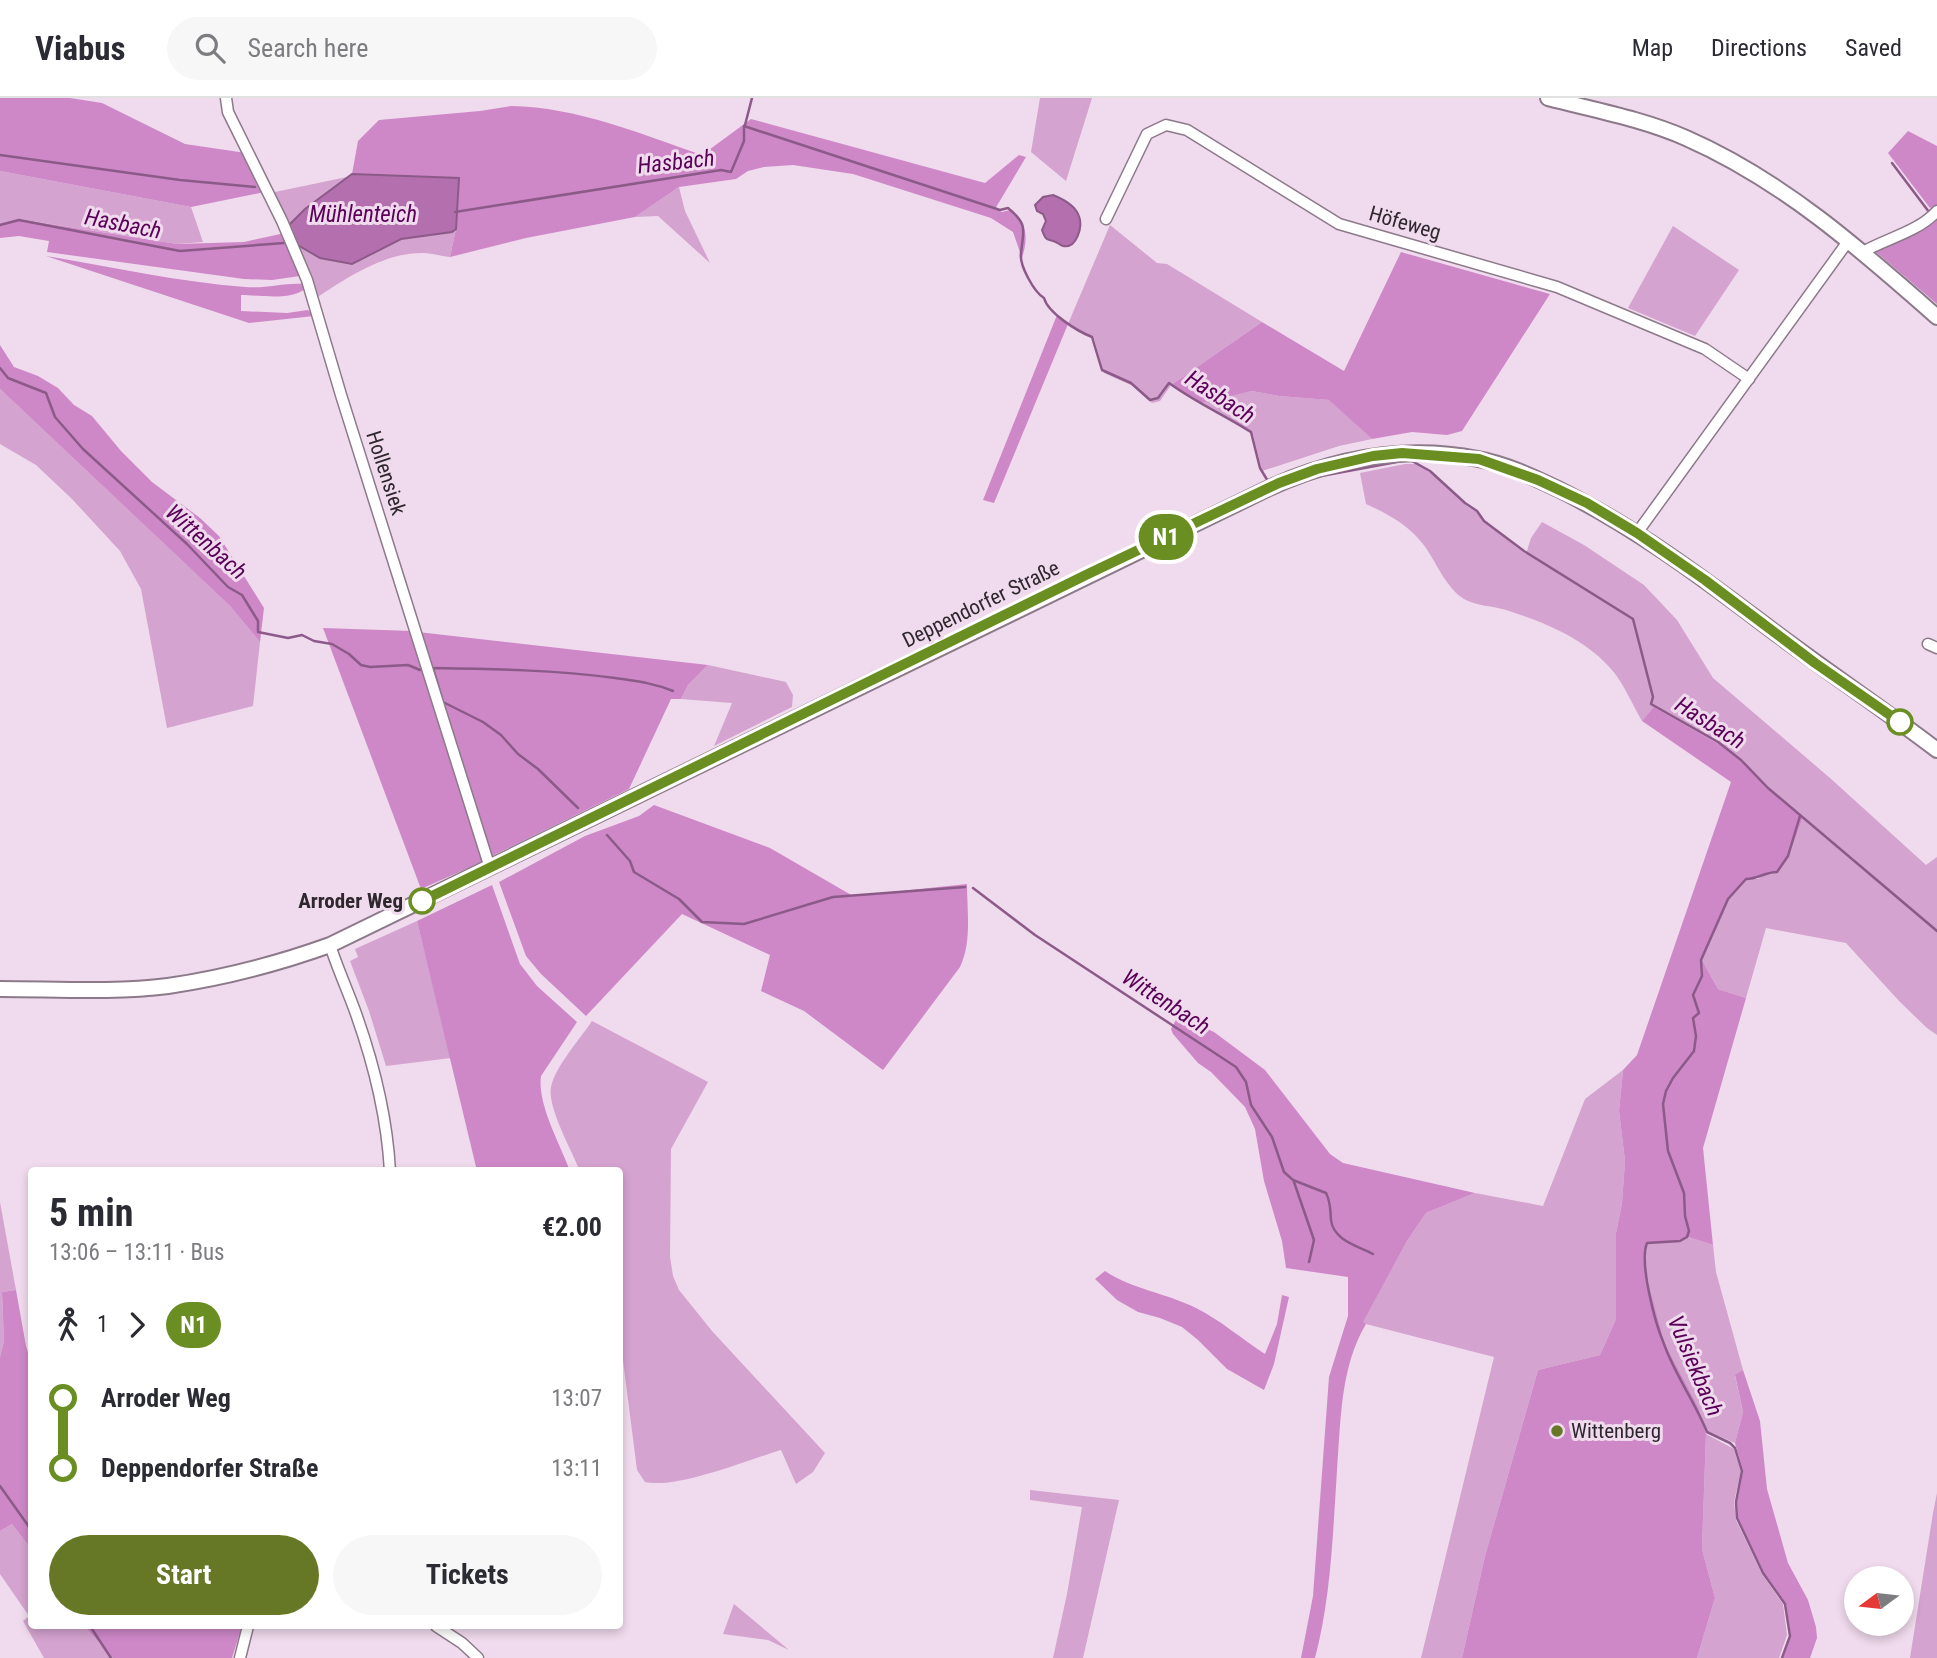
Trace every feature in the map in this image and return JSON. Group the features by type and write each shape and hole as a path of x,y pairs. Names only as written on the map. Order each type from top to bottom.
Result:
{"street":[{"name":"Hollensiek","path":"226,98 228,112 282,221 307,280 490,868"},
{"path":"1548,98 1651,126 1697,143 1770,184 1816,214 1863,251 1937,317"},
{"name":"Höfeweg","path":"1107,219 1147,134 1167,125 1187,130 1339,224 1557,287 1705,349 1749,379"},
{"path":"1863,251 1905,232 1929,219 1937,211"},
{"path":"1637,533 1849,240"},
{"name":"Deppendorfer Straße","path":"0,989 121,989 166,986 216,978 330,945 1273,486 1317,469 1373,456 1402,453 1479,459 1538,480 1587,503 1637,533 1937,750"},
{"path":"330,945 356,1013 373,1072 389,1167"},
{"path":"240,1658 247,1629"},
{"path":"441,1629 463,1643 478,1658"}],"shaded area":[{"path":"0,98 70,98 102,103 185,144 246,153 265,192 191,207 0,171"},
{"path":"1040,98 1092,98 1066,181 1031,152"},
{"path":"511,106 584,116 702,155 751,119 985,183 1019,155 1026,157 995,209 1002,212 1010,210 1023,226 1026,238 1022,258 1013,232 991,218 853,174 793,165 764,167 748,171 736,179 679,187 635,217 526,238 450,257 456,229 459,178 352,174 358,141 379,120"},
{"path":"1908,131 1937,146 1937,205 1930,208 1888,153"},
{"path":"0,171 191,207 203,242 177,244 19,219 0,223"},
{"path":"347,177 296,217 289,229 270,193"},
{"path":"679,187 685,211 710,263 658,216 635,217"},
{"path":"18,219 177,244 244,242 285,233 302,271 300,276 272,280 244,279 47,252 49,241 19,236 0,238 0,223"},
{"path":"1937,219 1937,304 1876,252 1879,247 1912,234"},
{"path":"1110,225 1157,263 1167,264 1262,322 1171,385 1160,401 1152,403 1133,386 1104,373 1094,339 1068,324"},
{"path":"1673,226 1739,270 1695,336 1628,308"},
{"path":"456,229 450,257 422,253 393,257 366,268 316,298 296,244 320,258 352,264 400,239 452,232"},
{"path":"1401,252 1550,294 1462,431 1447,435 1412,432 1372,439 1329,400 1252,391 1200,403 1171,385 1262,322 1344,371"},
{"path":"46,256 220,285 253,287 305,284 305,289 291,295 241,295 241,311 287,313 308,310 314,316 249,323"},
{"path":"1057,315 1068,324 994,503 983,500"},
{"path":"0,345 14,367 38,376 58,388 74,405 92,416 152,482 219,536 264,608 260,642 230,606 0,389"},
{"path":"0,389 230,606 260,642 253,706 167,728 141,589 120,551 72,499 36,465 0,444"},
{"path":"1252,391 1330,400 1372,439 1339,446 1262,471 1253,435 1197,402"},
{"path":"1417,464 1432,474 1468,507 1480,514 1487,524 1526,554 1531,538 1542,522 1584,545 1644,585 1677,620 1713,678 1926,865 1937,857 1937,1035 1900,1002 1846,943 1766,928 1746,998 1718,989 1702,960 1729,899 1747,879 1758,879 1789,856 1803,817 1771,791 1744,763 1655,707 1642,721 1612,670 1590,649 1535,620 1474,603 1457,594 1417,537 1397,520 1366,504 1360,473"},
{"path":"323,628 412,631 484,861 421,889"},
{"path":"418,632 708,665 688,685 681,699 671,699 629,789 490,857"},
{"path":"708,665 786,682 793,695 792,707 714,746 732,703 681,699 688,685"},
{"path":"1654,707 1721,746 1744,763 1771,791 1803,817 1789,856 1778,872 1747,879 1729,899 1702,960 1718,989 1746,998 1703,1148 1713,1245 1688,1237 1681,1241 1648,1243 1645,1250 1648,1283 1665,1345 1698,1407 1706,1434 1702,1549 1715,1598 1697,1658 1462,1658 1485,1556 1538,1370 1600,1355 1616,1319 1616,1233 1622,1203 1625,1161 1619,1111 1623,1070 1637,1055 1731,782 1642,721"},
{"path":"654,805 770,848 853,896 967,884 967,937 960,967 883,1070 804,1011 761,991 770,955 682,914 586,1016 541,974 526,956 499,882 585,836 639,816"},
{"path":"492,885 520,964 537,986 577,1022 541,1076 542,1099 568,1167 476,1167 417,921"},
{"path":"417,921 451,1058 386,1066 350,961 358,957 355,949"},
{"path":"1178,1016 1214,1032 1265,1070 1330,1154 1343,1163 1475,1193 1426,1213 1407,1241 1363,1322 1366,1324 1351,1358 1343,1395 1325,1612 1315,1658 1301,1658 1313,1596 1329,1377 1348,1316 1348,1277 1286,1268 1282,1241 1264,1181 1255,1129 1245,1107 1211,1072 1198,1063 1173,1034 1171,1029"},
{"path":"592,1021 708,1082 671,1149 670,1257 673,1276 679,1290 712,1331 825,1453 813,1472 796,1484 781,1450 694,1478 675,1481 645,1482 637,1470 623,1360 623,1167 578,1167 556,1117 551,1096 553,1079"},
{"path":"1623,1070 1619,1111 1625,1161 1622,1203 1616,1233 1616,1319 1600,1355 1538,1370 1485,1556 1462,1658 1421,1658 1494,1357 1362,1323 1407,1241 1426,1213 1475,1193 1543,1206 1585,1099"},
{"path":"0,1202 16,1290 2,1292 4,1341 0,1357"},
{"path":"1688,1237 1713,1245 1716,1272 1743,1370 1735,1376 1743,1412 1735,1443 1705,1430 1666,1348 1654,1311 1646,1265 1648,1243 1681,1241"},
{"path":"1105,1271 1127,1283 1196,1308 1265,1354 1277,1324 1282,1295 1289,1297 1274,1364 1264,1390 1227,1369 1182,1327 1138,1312 1117,1300 1095,1279"},
{"path":"16,1290 28,1353 28,1545 12,1524 0,1531 0,1357 4,1341 2,1292"},
{"path":"1743,1370 1760,1421 1767,1489 1788,1563 1808,1600 1816,1627 1817,1638 1810,1658 1783,1658 1791,1636 1786,1604 1764,1573 1738,1518 1737,1502 1743,1471 1735,1443 1743,1412 1735,1375"},
{"path":"1706,1434 1734,1449 1741,1471 1734,1502 1736,1520 1762,1574 1783,1604 1787,1635 1779,1658 1697,1658 1715,1598 1702,1549"},
{"path":"1030,1490 1119,1500 1083,1658 1053,1658 1082,1507 1030,1500"},
{"path":"1937,1493 1937,1658 1910,1658 1914,1636"},
{"path":"12,1524 28,1545 28,1615 0,1574 0,1531"},
{"path":"734,1604 789,1650 768,1640 723,1634"},
{"path":"28,1617 28,1629 87,1629 113,1658 44,1658 23,1621"},
{"path":"87,1629 241,1629 232,1658 113,1658"}],"water":[{"name":"Mühlenteich","path":"352,174 459,178 456,229 452,232 401,239 352,264 320,258 296,244 289,229 290,224 305,209"},
{"path":"1053,195 1072,206 1079,216 1078,236 1068,246 1047,239 1042,230 1046,221 1035,205 1043,197"}],"waterway":[{"path":"745,125 752,98"},
{"name":"Hasbach","path":"455,212 721,170 731,172 744,141 744,126 1000,210 1008,208 1022,224 1021,258 1028,278 1051,310 1071,326 1092,337 1102,370 1131,383 1150,400 1158,398 1169,383 1251,432 1260,468 1269,483"},
{"path":"0,155 180,180 255,187"},
{"path":"1892,163 1929,212"},
{"name":"Hasbach","path":"0,225 19,220 180,251 284,243"},
{"name":"Wittenbach","path":"0,368 8,378 46,393 55,417 83,449 187,544 228,587 242,595 258,621 258,632 288,638 302,635 314,641 332,644 361,665 408,665 420,670"},
{"name":"Hasbach","path":"1316,477 1402,461"},
{"name":"Hasbach","path":"1412,461 1430,471 1477,511 1484,521 1524,551 1633,619 1653,697 1651,704 1718,742 1741,760 1768,788 1937,931"},
{"name":"Wittenbach","path":"578,808 501,735 483,722 443,702 433,668 592,675 644,683 673,691"},
{"name":"Vulsiekbach","path":"1782,1658 1790,1636 1785,1604 1763,1573 1737,1518 1736,1502 1742,1471 1735,1448 1707,1432 1679,1378 1656,1322 1649,1293 1645,1252 1647,1243 1680,1241 1687,1237 1689,1231 1684,1193 1668,1151 1663,1104 1673,1078 1694,1051 1696,1036 1693,1018 1699,1013 1693,995 1702,976 1701,960 1728,899 1746,879 1777,872 1788,856 1800,816"},
{"name":"Wittenbach","path":"607,835 630,861 634,872 679,899 702,922 744,924 833,897 965,887"},
{"name":"Wittenbach","path":"973,888 1035,935 1236,1067 1246,1082 1251,1105 1272,1137 1284,1172 1293,1180 1326,1193 1336,1233 1347,1242 1373,1254"},
{"name":"Wittenbach","path":"1294,1182 1314,1240 1309,1262"},
{"path":"0,1486 28,1525"},
{"path":"92,1629 111,1658"}],"bus line":[{"name":"N1","path":"422,901 1279,483 1347,460 1373,456 1402,453 1479,459 1538,480 1587,503 1637,533 1705,580 1815,663 1900,722"}],"place":[{"name":"Arroder Weg","path":"422,901"},
{"name":"Wittenberg","path":"1557,1431"}]}
